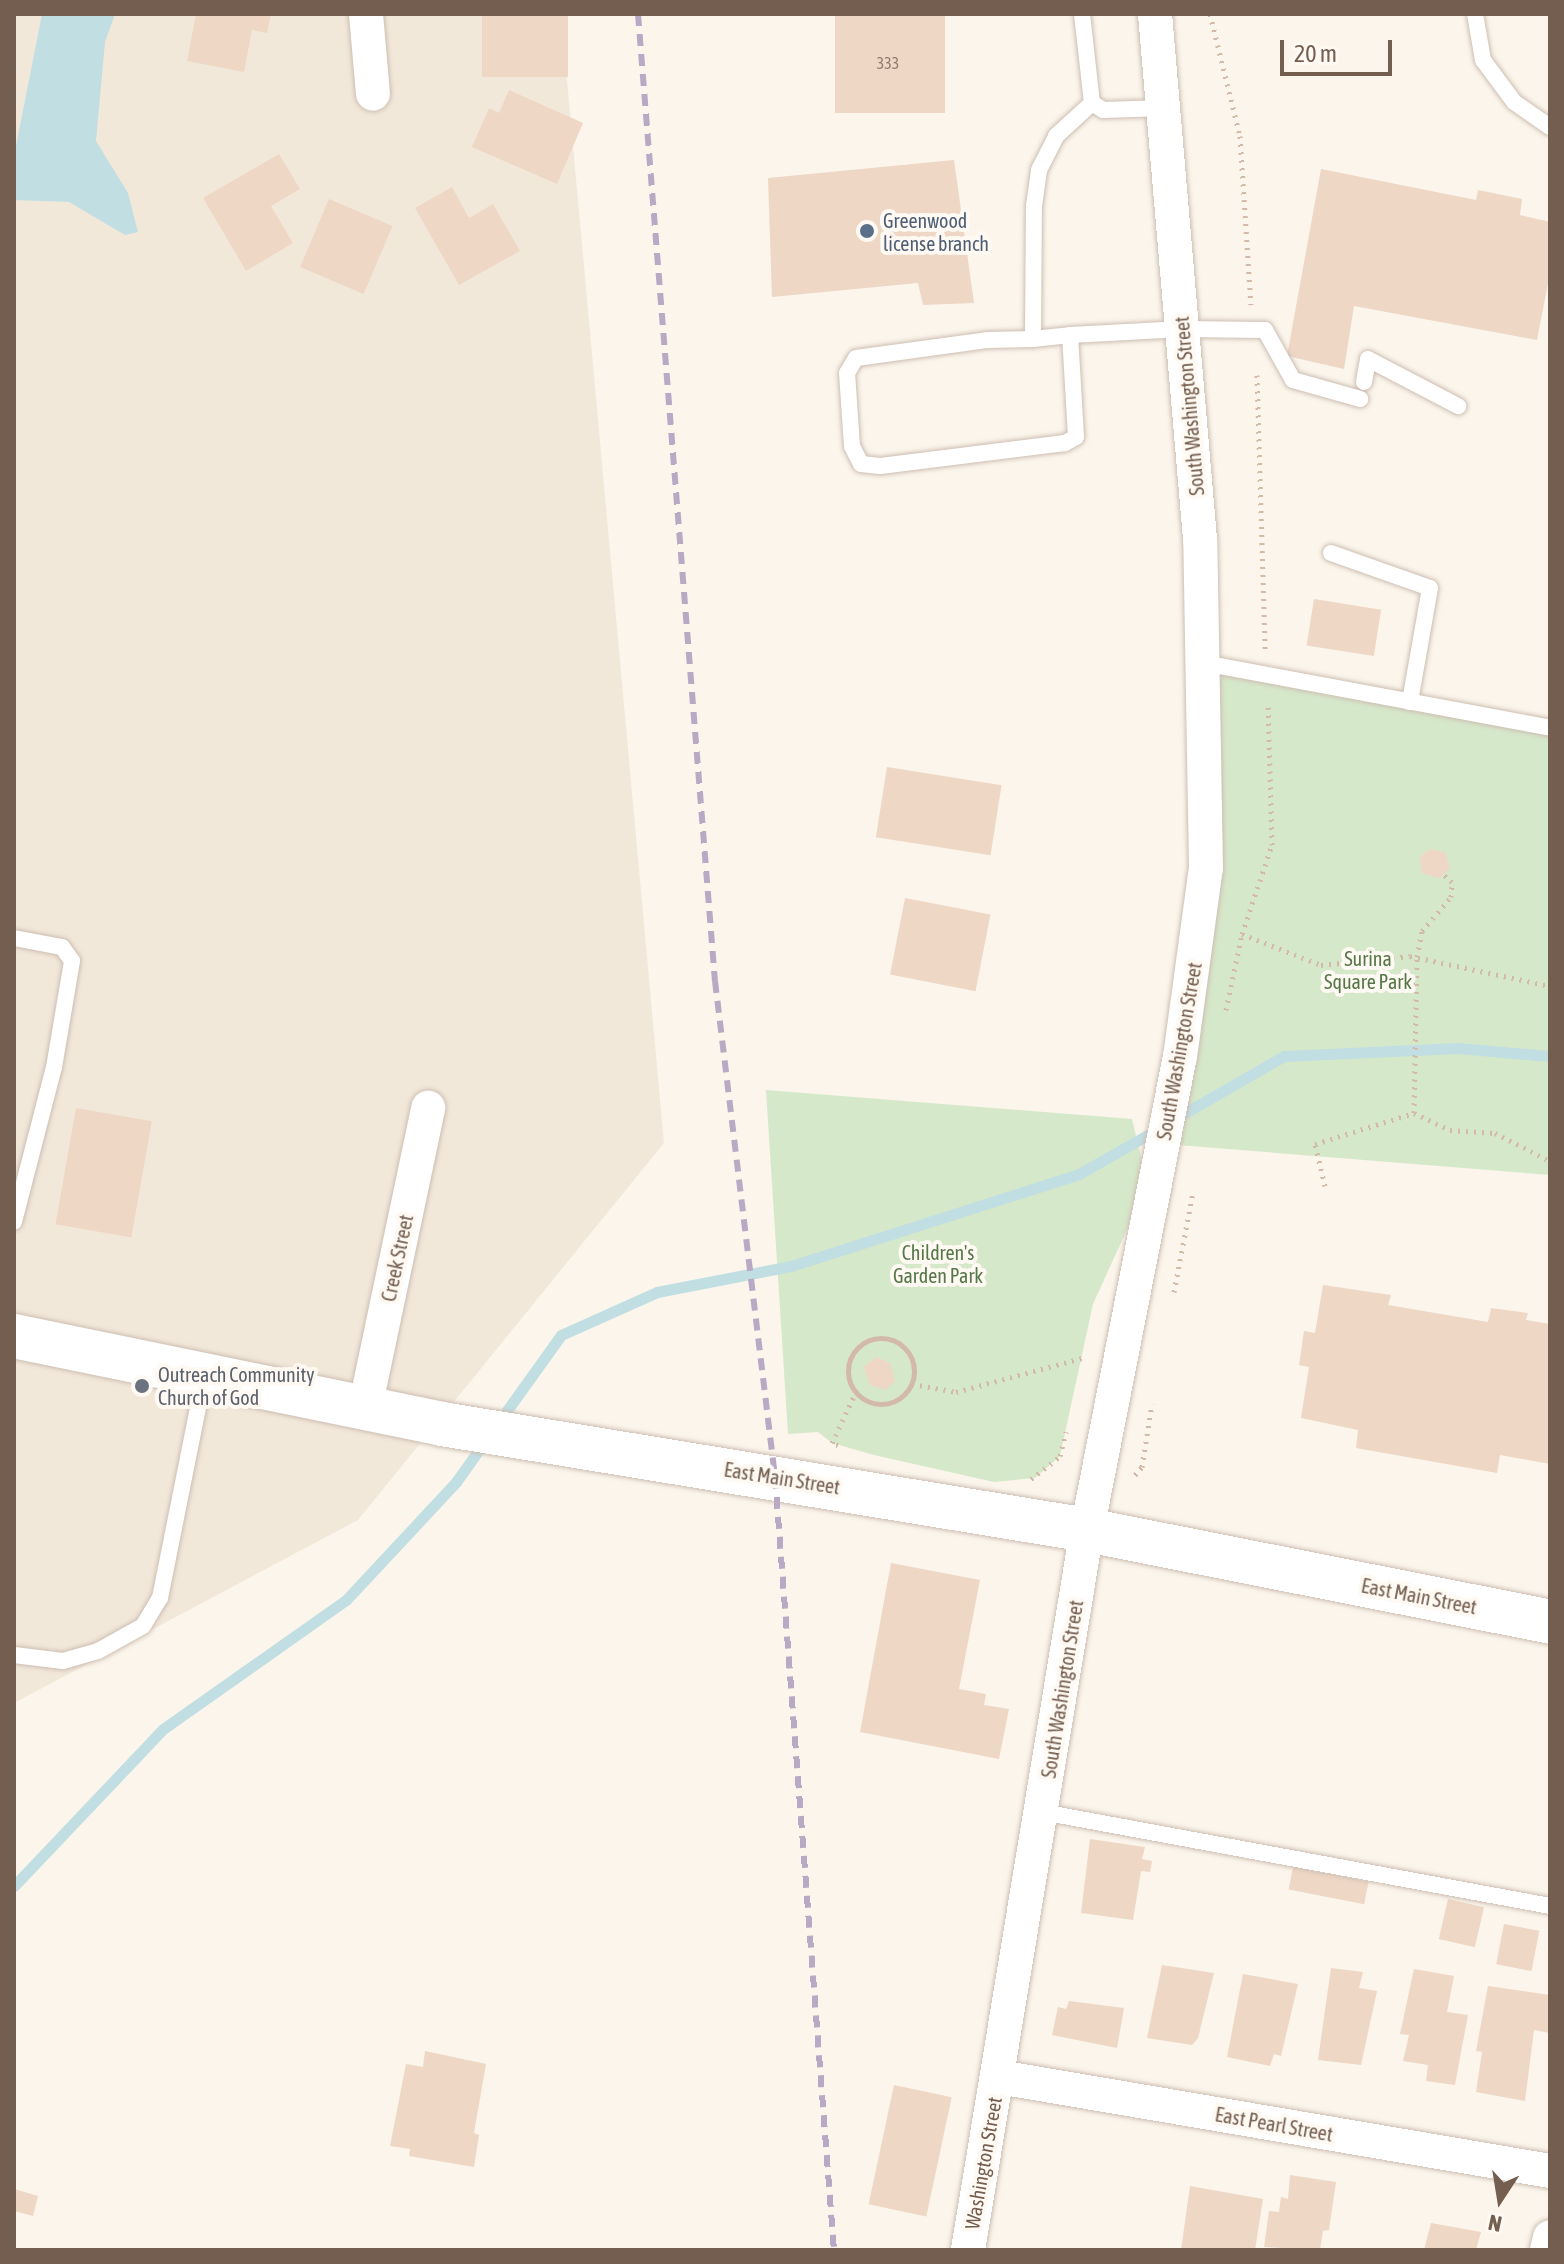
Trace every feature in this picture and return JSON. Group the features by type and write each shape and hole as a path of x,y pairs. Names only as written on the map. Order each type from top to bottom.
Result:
{"main road":[{"name":"East Main Street","path":"14,1336 465,1427 1087,1530 1550,1622"}],"street":[{"path":"366,14 373,94"},
{"name":"South Washington Street","path":"999,2077 1087,1530 1194,974 1206,868 1204,663 1183,329 1155,14"},
{"name":"Creek Street","path":"365,1408 428,1108"},
{"name":"East Pearl Street","path":"999,2077 1550,2171"},
{"name":"Washington Street","path":"968,2250 999,2077"},
{"path":"1547,2250 1550,2237"}],"lane":[{"path":"1082,14 1092,103"},
{"path":"1475,14 1483,60 1514,102 1550,127"},
{"path":"1092,103 1103,110 1164,108"},
{"path":"1033,339 1039,170 1056,136 1092,103"},
{"path":"1070,335 1076,437 1065,443 895,464 861,464 852,446 847,373 856,358 1070,335 1183,329 1265,330 1293,380 1362,390 1368,359 1458,406"},
{"path":"1331,553 1430,588 1410,702"},
{"path":"1204,663 1550,728"},
{"path":"14,938 62,947 72,961 48,1091 14,1222"},
{"path":"14,1655 63,1661 98,1651 143,1626 160,1598 205,1375"},
{"path":"1042,1812 1550,1906"}],"path":[{"path":"1210,14 1240,136 1253,329 1272,845 1242,934 1223,1022"},
{"path":"1414,1113 1417,957 1422,931 1451,897 1452,882 1443,874"},
{"path":"1242,934 1321,965 1417,957 1550,986"},
{"path":"1325,1186 1315,1144 1414,1113 1450,1130 1495,1133 1550,1161"},
{"path":"846,1447 832,1443 856,1392 848,1372 854,1352 882,1338 909,1353 912,1384"},
{"path":"1080,1370 1085,1345"},
{"path":"856,1392 886,1403 912,1384 956,1392 1082,1358"},
{"path":"1022,1480 1035,1478 1060,1456 1070,1419"}],"shaded area":[{"path":"14,14 561,14 664,1143 358,1520 14,1703"}],"green space":[{"name":"Surina Square Park","path":"1204,663 1550,728 1550,1175 1178,1145"},
{"name":"Children's Garden Park","path":"766,1090 1132,1119 1142,1161 1130,1223 1093,1304 1060,1456 1035,1478 994,1482 874,1455 832,1443 818,1432 788,1434"}],"water":[{"path":"42,14 115,14 105,42 96,141 128,193 138,232 125,235 69,202 14,200 14,156"}],"building":[{"path":"196,14 271,14 267,33 252,30 244,72 187,61"},
{"path":"482,14 568,14 568,77 482,77"},
{"path":"835,14 945,14 945,113 835,113"},
{"path":"509,90 583,123 557,184 472,147 489,108 499,113"},
{"path":"279,154 300,189 271,206 293,243 246,271 203,198"},
{"name":"Greenwood license branch","path":"954,160 974,303 923,305 918,283 772,297 768,178"},
{"path":"1321,169 1476,200 1478,190 1522,199 1520,215 1550,222 1550,273 1537,340 1354,306 1344,369 1287,356"},
{"path":"452,187 469,218 493,204 520,251 459,285 415,208"},
{"path":"329,199 393,226 364,294 300,267"},
{"path":"1314,599 1381,610 1374,656 1307,645"},
{"path":"887,767 1002,785 990,855 876,837"},
{"path":"1430,849 1445,852 1450,868 1439,878 1422,873 1420,857"},
{"path":"905,898 990,915 976,991 890,975"},
{"path":"76,1108 152,1121 131,1238 56,1224"},
{"path":"1323,1285 1391,1295 1388,1305 1488,1322 1491,1308 1528,1313 1526,1320 1550,1324 1550,1464 1500,1455 1497,1473 1356,1448 1358,1430 1301,1418 1309,1367 1299,1365 1304,1331 1315,1333"},
{"path":"876,1357 890,1363 895,1381 885,1390 870,1385 864,1367"},
{"path":"891,1563 980,1580 959,1689 986,1694 984,1705 1009,1709 999,1759 860,1732"},
{"path":"1090,1839 1145,1847 1142,1859 1152,1861 1150,1872 1141,1871 1133,1920 1081,1913"},
{"path":"1293,1867 1369,1882 1364,1904 1289,1890"},
{"path":"1448,1899 1484,1907 1475,1947 1439,1939"},
{"path":"1504,1924 1539,1931 1532,1971 1496,1964"},
{"path":"1162,1965 1214,1973 1198,2038 1192,2045 1147,2038"},
{"path":"1331,1968 1363,1972 1359,1988 1377,1991 1361,2065 1318,2060"},
{"path":"1414,1969 1454,1976 1447,2012 1468,2015 1455,2085 1426,2081 1428,2065 1403,2061 1409,2035 1400,2034"},
{"path":"1243,1974 1298,1984 1281,2056 1274,2054 1270,2066 1227,2057"},
{"path":"1488,1986 1550,1995 1550,2033 1534,2030 1525,2101 1476,2092 1482,2052 1476,2051"},
{"path":"1069,2001 1124,2008 1117,2048 1052,2035 1058,2007 1066,2009"},
{"path":"425,2051 486,2064 474,2133 479,2135 474,2167 409,2156 410,2149 390,2146 406,2064 423,2067"},
{"path":"894,2085 952,2097 926,2217 869,2204"},
{"path":"1290,2175 1336,2182 1329,2230 1323,2231 1320,2250 1264,2247 1269,2211 1279,2212 1281,2197 1288,2199"},
{"path":"1190,2186 1263,2199 1255,2250 1181,2250"},
{"path":"14,2189 38,2196 33,2216 14,2211"},
{"path":"1431,2223 1481,2232 1476,2250 1424,2250"}],"waterway":[{"path":"1176,1118 1284,1056 1458,1048 1550,1056"},
{"path":"498,1423 561,1335 657,1292 791,1266 1079,1174 1158,1129"},
{"path":"14,1886 163,1729 346,1600 456,1482 486,1440"}],"railway":[{"path":"638,14 715,981 775,1477 834,2250"}],"place":[{"name":"Greenwood license branch","path":"867,231"},
{"name":"Outreach Community Church of God","path":"142,1386"}]}
